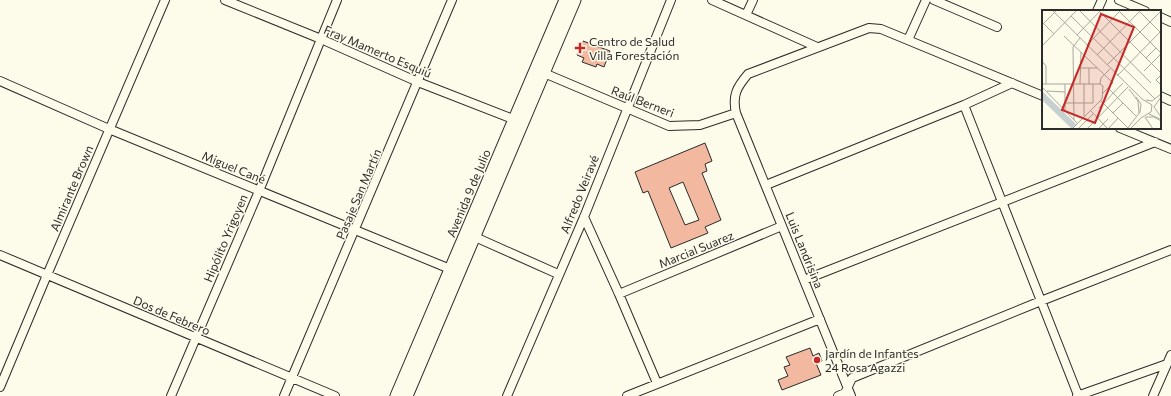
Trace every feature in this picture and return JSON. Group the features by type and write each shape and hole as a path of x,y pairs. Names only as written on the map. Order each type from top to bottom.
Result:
{"main road":[{"name":"Avenida 9 de Julio","path":"396,396 455,271 475,237 565,0"},
{"name":"Avenida 9 de Julio","path":"407,396 455,271 518,121 544,73 575,0"}],"street":[{"name":"Almirante Brown","path":"0,387 165,0"},
{"name":"Fray Mamerto Esquiú","path":"225,0 418,82 518,121"},
{"name":"Hipólito Yrigoyen","path":"171,396 259,191 337,0"},
{"name":"Pasaje San Martín","path":"284,396 356,230 452,0"},
{"name":"Alfredo Veiravé","path":"507,396 558,274 584,217 671,0"},
{"path":"712,0 817,47"},
{"path":"746,15 753,0"},
{"path":"908,40 926,0"},
{"path":"934,0 998,27"},
{"path":"1097,10 1102,0"},
{"path":"1119,0 1143,10"},
{"path":"1161,17 1171,22"},
{"path":"736,113 734,102 738,86 748,74 869,28 881,29 1042,96"},
{"name":"Raúl Berneri","path":"544,73 669,126 700,125 736,113"},
{"name":"Miguel Cané","path":"0,81 110,129 455,271"},
{"path":"766,185 964,105 1012,83"},
{"path":"1161,96 1171,101"},
{"path":"964,105 1078,396 1167,364"},
{"name":"Luis Landrisina","path":"736,113 851,396"},
{"path":"1122,129 1171,149"},
{"path":"804,280 1155,142"},
{"path":"584,217 657,383"},
{"name":"Marcial Suarez","path":"619,294 782,226"},
{"path":"475,237 558,274"},
{"path":"838,396 845,393 852,378 1171,250"},
{"name":"Dos de Febrero","path":"0,255 335,396"},
{"path":"627,396 820,319"},
{"path":"1153,396 1171,355"}],"building":[{"path":"583,41 610,51 604,67 597,64 596,67 582,62 584,58 577,55"},
{"path":"705,143 712,161 705,164 707,171 702,173 721,220 705,227 708,233 671,248 648,191 643,193 635,172","holes":["683,182 699,220 685,225 669,188"]},
{"path":"810,348 813,356 819,353 822,361 816,363 821,375 782,390 778,380 788,376 784,367 790,365 786,357"}],"place":[{"name":"Centro de Salud Villa Forestación","path":"580,48"},
{"name":"Jardín de Infantes 24 Rosa Agazzi","path":"817,360"}]}
